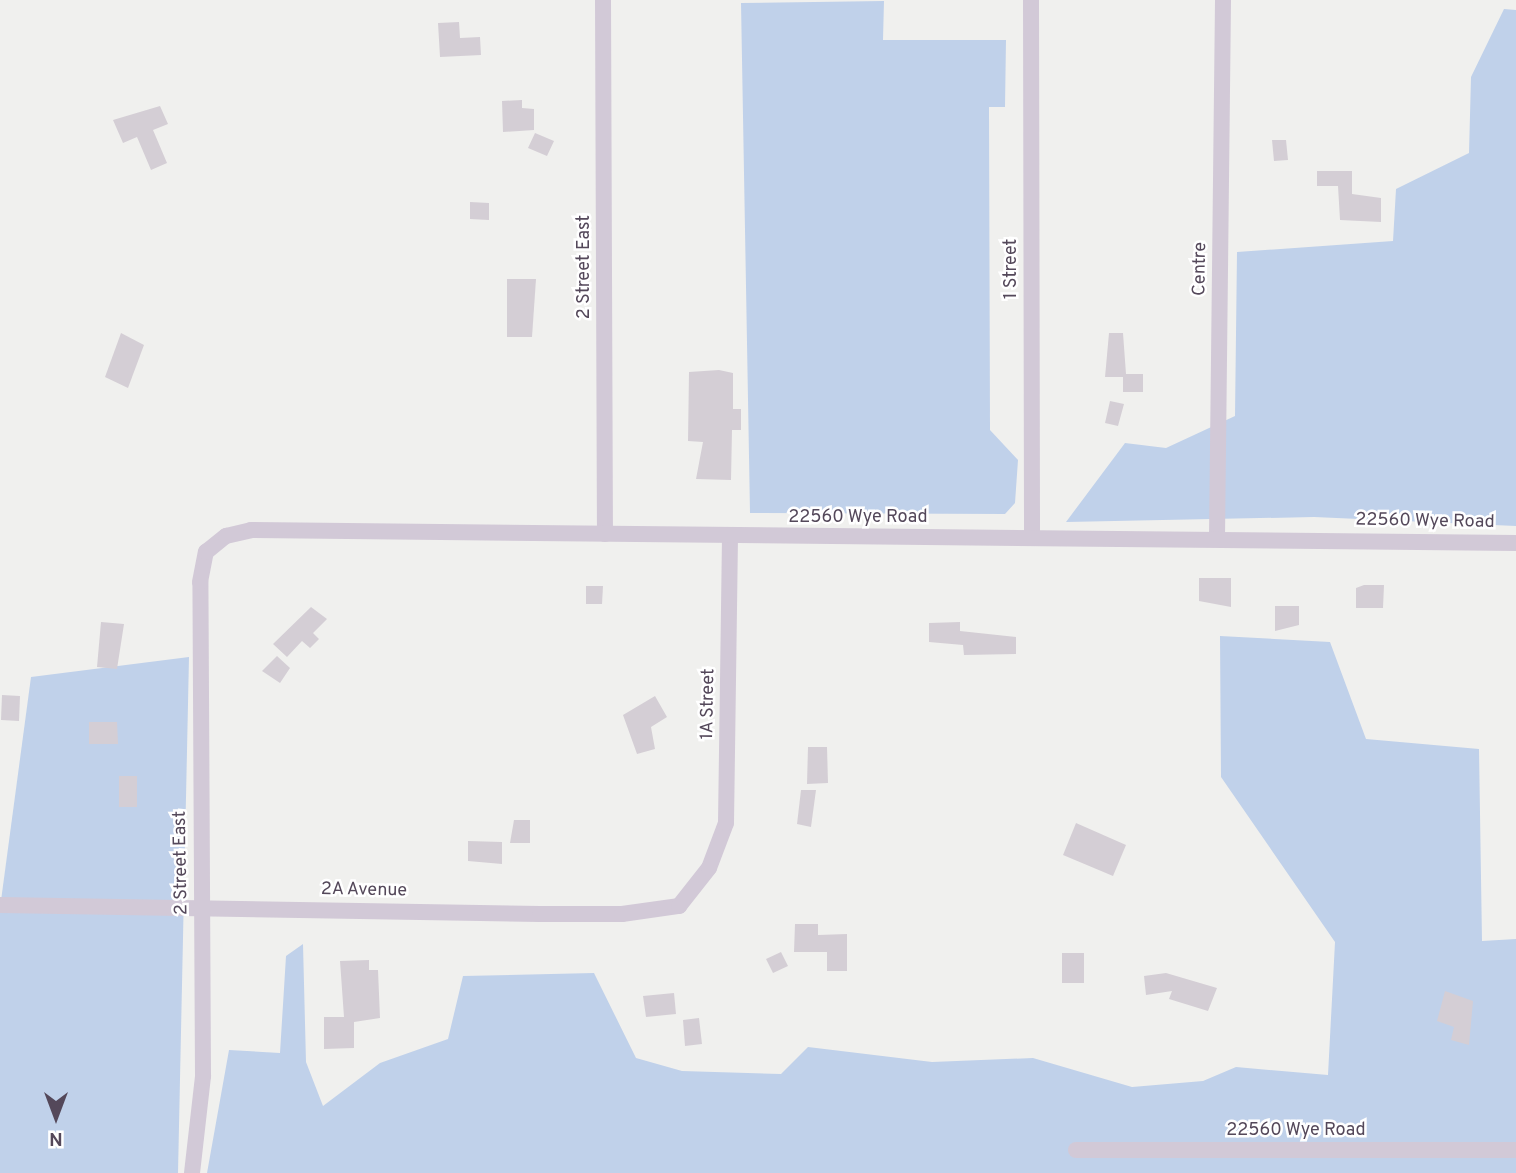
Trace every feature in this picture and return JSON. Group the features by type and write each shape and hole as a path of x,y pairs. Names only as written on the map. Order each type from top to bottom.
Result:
{"street":[{"name":"2 Street East","path":"603,0 605,534"},
{"name":"1 Street","path":"1031,0 1031,537"},
{"name":"Centre","path":"1217,538 1223,0"},
{"name":"22560 Wye Road","path":"206,552 226,536 251,530 1516,543"},
{"name":"1A Street","path":"709,868 726,823 730,537"},
{"name":"2 Street East","path":"192,1173 203,1076 199,656 206,552"},
{"name":"2A Avenue","path":"0,905 622,914 678,906 709,868"},
{"name":"22560 Wye Road","path":"1076,1150 1516,1150"}],"shaded area":[{"path":"884,1 883,40 1006,40 1005,107 989,107 990,430 1018,460 1015,503 1005,514 750,513 741,3"},
{"path":"1504,9 1516,10 1516,526 1314,517 1066,522 1125,443 1166,448 1235,416 1237,252 1393,241 1396,189 1469,153 1471,77"},
{"path":"1220,636 1330,642 1366,739 1479,749 1482,941 1516,939 1516,1173 207,1173 229,1050 280,1053 286,956 303,944 306,1062 323,1106 380,1063 448,1039 463,976 594,973 636,1058 682,1071 781,1074 808,1047 932,1062 1033,1058 1132,1087 1203,1081 1236,1067 1328,1075 1335,942 1221,777"},
{"path":"189,657 178,1173 0,1173 0,908 31,677"}],"building":[{"path":"459,22 460,38 480,37 481,55 440,57 438,23"},
{"path":"522,100 522,108 534,109 534,130 503,132 502,101"},
{"path":"160,106 168,124 153,130 167,163 151,170 137,137 123,143 113,120"},
{"path":"535,133 554,141 547,156 528,148"},
{"path":"1272,140 1286,140 1288,160 1274,161"},
{"path":"1317,171 1352,171 1352,194 1381,198 1381,222 1340,220 1338,186 1317,186"},
{"path":"470,202 489,203 489,220 470,219"},
{"path":"507,279 536,279 532,337 507,337"},
{"path":"121,333 144,345 128,388 105,377"},
{"path":"1109,333 1123,333 1126,374 1143,374 1143,392 1123,392 1123,377 1105,377"},
{"path":"719,370 733,373 733,409 741,409 741,430 732,430 731,480 696,479 703,442 688,441 689,372"},
{"path":"1110,401 1124,404 1118,426 1105,423"},
{"path":"1199,578 1231,578 1231,607 1199,601"},
{"path":"1364,585 1384,585 1383,608 1356,608 1356,588"},
{"path":"586,586 603,586 602,604 586,604"},
{"path":"1275,606 1299,606 1299,625 1275,631"},
{"path":"311,607 327,619 313,633 319,639 310,648 302,641 287,657 273,644"},
{"path":"101,622 124,624 117,669 97,667"},
{"path":"960,622 960,631 1016,637 1016,654 964,655 963,645 929,642 929,623"},
{"path":"277,656 290,668 280,683 262,671"},
{"path":"2,695 20,696 19,721 1,720"},
{"path":"655,696 667,717 651,727 655,749 637,754 623,715"},
{"path":"89,722 117,722 118,744 89,744"},
{"path":"808,747 827,747 828,783 807,784"},
{"path":"119,776 137,776 137,807 119,807"},
{"path":"801,790 816,790 811,827 797,824"},
{"path":"514,820 530,820 530,843 510,843"},
{"path":"1076,823 1126,845 1113,876 1063,855"},
{"path":"468,841 502,842 502,864 468,861"},
{"path":"795,924 818,924 818,935 847,934 847,971 827,971 827,952 794,952"},
{"path":"781,952 788,966 773,973 766,959"},
{"path":"1062,953 1084,953 1084,983 1062,983"},
{"path":"369,960 369,970 378,970 380,1018 354,1022 354,1048 324,1049 324,1017 344,1017 340,961"},
{"path":"1166,973 1217,988 1208,1011 1169,999 1172,991 1146,995 1144,976"},
{"path":"1445,991 1473,1001 1469,1045 1451,1040 1454,1027 1437,1021"},
{"path":"674,993 676,1014 646,1017 643,996"},
{"path":"699,1018 702,1044 685,1046 683,1020"}]}
